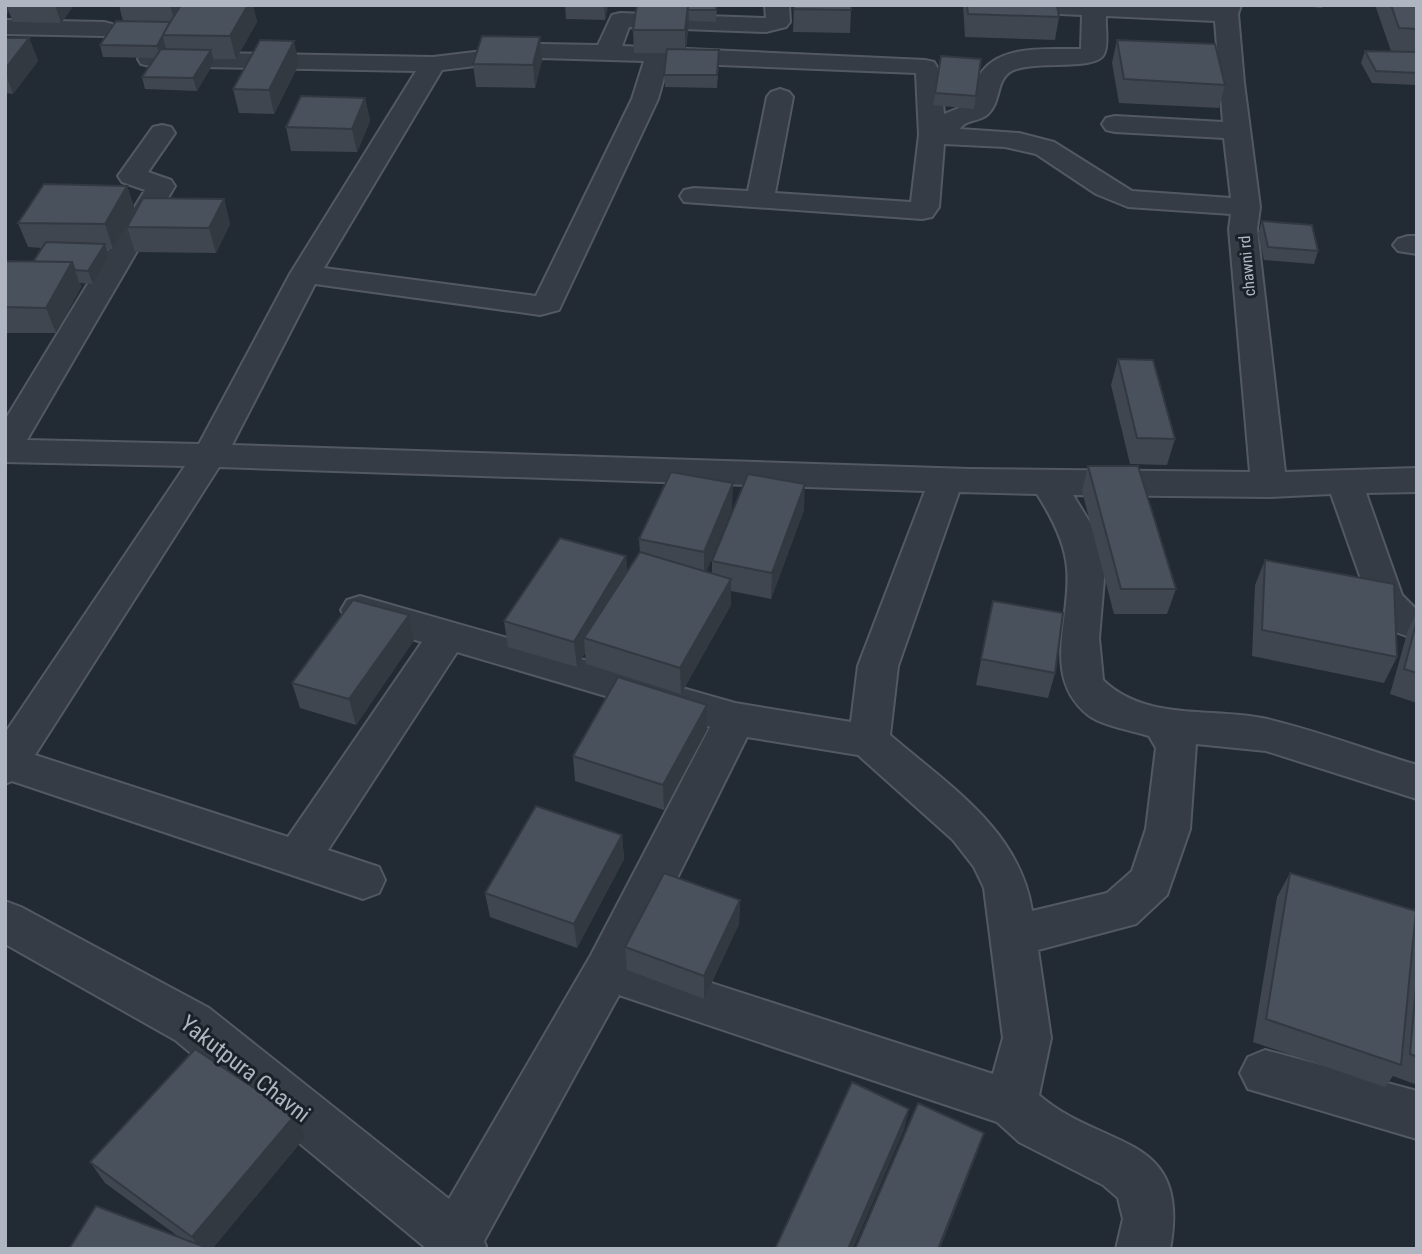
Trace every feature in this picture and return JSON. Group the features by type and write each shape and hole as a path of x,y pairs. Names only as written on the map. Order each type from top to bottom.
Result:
{"street":[{"path":"607,52 621,13 766,25 778,22 777,5"},
{"path":"1015,5 1227,10"},
{"path":"939,136 951,120 977,111 982,106 991,75 999,67 1041,57 1089,56 1093,52 1094,7"},
{"name":"chawni rd","path":"1227,10 1246,207 1244,229 1269,485"},
{"path":"7,29 104,29"},
{"path":"150,59 433,64 541,51 607,52 899,64 925,67 928,72 939,136 922,211 913,213 694,196"},
{"path":"304,274 540,306 548,304 645,99 658,55"},
{"path":"363,880 6,766 211,455 304,274 433,64"},
{"path":"760,201 780,96"},
{"path":"1115,124 1237,131"},
{"path":"162,132 132,176 161,186 5,449 946,481 1269,485 1417,480"},
{"path":"939,136 1024,143 1044,148 1112,192 1128,199 1246,207"},
{"path":"869,741 878,666 946,481"},
{"path":"1048,482 1073,524 1086,567 1086,601 1080,638 1084,686 1104,706 1163,726 1266,735 1417,782"},
{"path":"1345,482 1385,600 1399,618 1417,626"},
{"path":"360,610 735,719 869,741 968,827 990,855 1006,888 1027,1038 1015,1084 1013,1104"},
{"path":"298,858 448,635"},
{"path":"458,1243 608,970 735,719"},
{"path":"1013,936 1120,910 1151,882 1168,829 1177,747 1163,726"},
{"name":"Yakutpura Chavni","path":"5,921 192,1024 458,1243"},
{"path":"608,970 1013,1104 1039,1126 1118,1163 1139,1180 1147,1193 1151,1211 1150,1229 1143,1249"},
{"path":"1265,1073 1417,1115"}],"building":[{"path":"181,5 248,5 230,36 162,35"},
{"path":"637,5 688,5 685,30 633,30"},
{"path":"688,5 716,5 716,10 688,10"},
{"path":"794,5 851,5 851,10 794,9"},
{"path":"967,5 1057,5 1059,17 968,14"},
{"path":"1391,5 1417,5 1417,29 1399,28"},
{"path":"116,21 170,22 157,46 100,45"},
{"path":"482,36 540,37 533,65 473,64"},
{"path":"5,38 29,38 5,69"},
{"path":"260,40 294,41 269,90 233,89"},
{"path":"1117,40 1215,44 1225,85 1124,79"},
{"path":"161,49 211,50 193,78 142,77"},
{"path":"667,49 719,50 717,75 664,75"},
{"path":"1365,51 1417,52 1417,73 1376,71"},
{"path":"941,56 981,59 976,96 935,93"},
{"path":"301,96 365,98 352,129 286,127"},
{"path":"44,184 127,186 105,224 18,223"},
{"path":"143,198 224,199 209,228 127,227"},
{"path":"1262,221 1312,225 1318,251 1268,247"},
{"path":"46,242 105,244 88,271 75,270 72,262 33,262"},
{"path":"5,261 72,262 46,308 5,307"},
{"path":"1118,359 1153,360 1175,439 1137,438"},
{"path":"1088,466 1138,466 1176,589 1121,589"},
{"path":"671,472 733,483 704,552 639,539"},
{"path":"748,474 805,484 772,573 712,561"},
{"path":"560,538 626,556 574,642 504,621"},
{"path":"640,552 731,579 680,668 584,638"},
{"path":"1265,560 1394,584 1397,657 1262,630"},
{"path":"353,600 409,615 349,699 292,683"},
{"path":"993,601 1063,613 1055,673 981,659"},
{"path":"1417,620 1417,673 1404,669"},
{"path":"618,677 707,705 663,785 573,756"},
{"path":"536,806 622,835 574,924 485,893"},
{"path":"664,873 740,900 704,976 625,947"},
{"path":"1290,873 1416,911 1401,1065 1266,1019"},
{"path":"1417,976 1417,1057 1410,1054"},
{"path":"195,1049 295,1115 192,1237 90,1162"},
{"path":"852,1082 909,1109 848,1249 775,1249"},
{"path":"918,1103 984,1133 938,1249 855,1249"},
{"path":"96,1206 205,1247 69,1249"}]}
